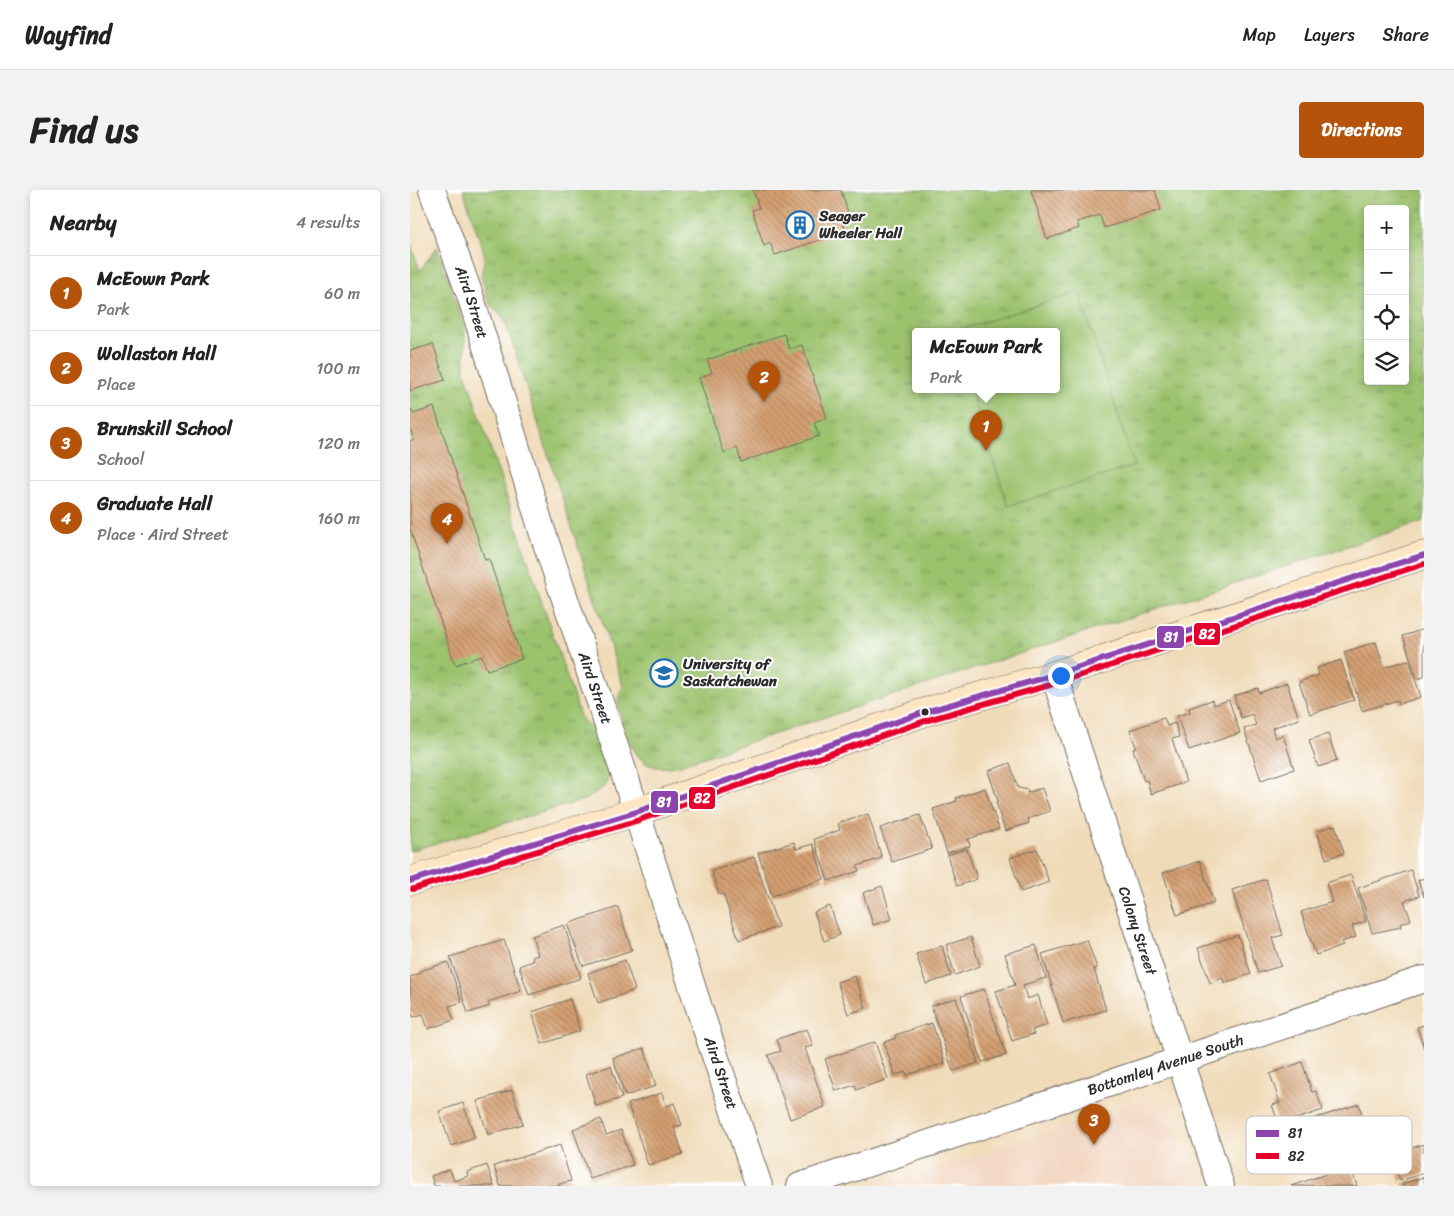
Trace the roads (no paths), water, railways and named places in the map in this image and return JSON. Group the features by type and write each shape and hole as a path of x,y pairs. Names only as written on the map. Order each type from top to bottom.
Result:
{"main road":[{"path":"410,881 636,812 925,712 1054,674 1424,556"}],"street":[{"name":"Aird Street","path":"432,190 471,298 543,534 759,1186"},
{"name":"Colony Street","path":"1054,674 1222,1186"},
{"name":"Bottomley Avenue South","path":"800,1186 1424,979"}],"place":[{"name":"Seager Wheeler Hall","path":"800,225"},
{"name":"Wollaston Hall","path":"764,402"},
{"name":"McEown Park","path":"986,451"},
{"name":"Graduate Hall","path":"447,544"},
{"name":"University of Saskatchewan","path":"664,673"},
{"name":"Brunskill School","path":"1094,1145"}]}
